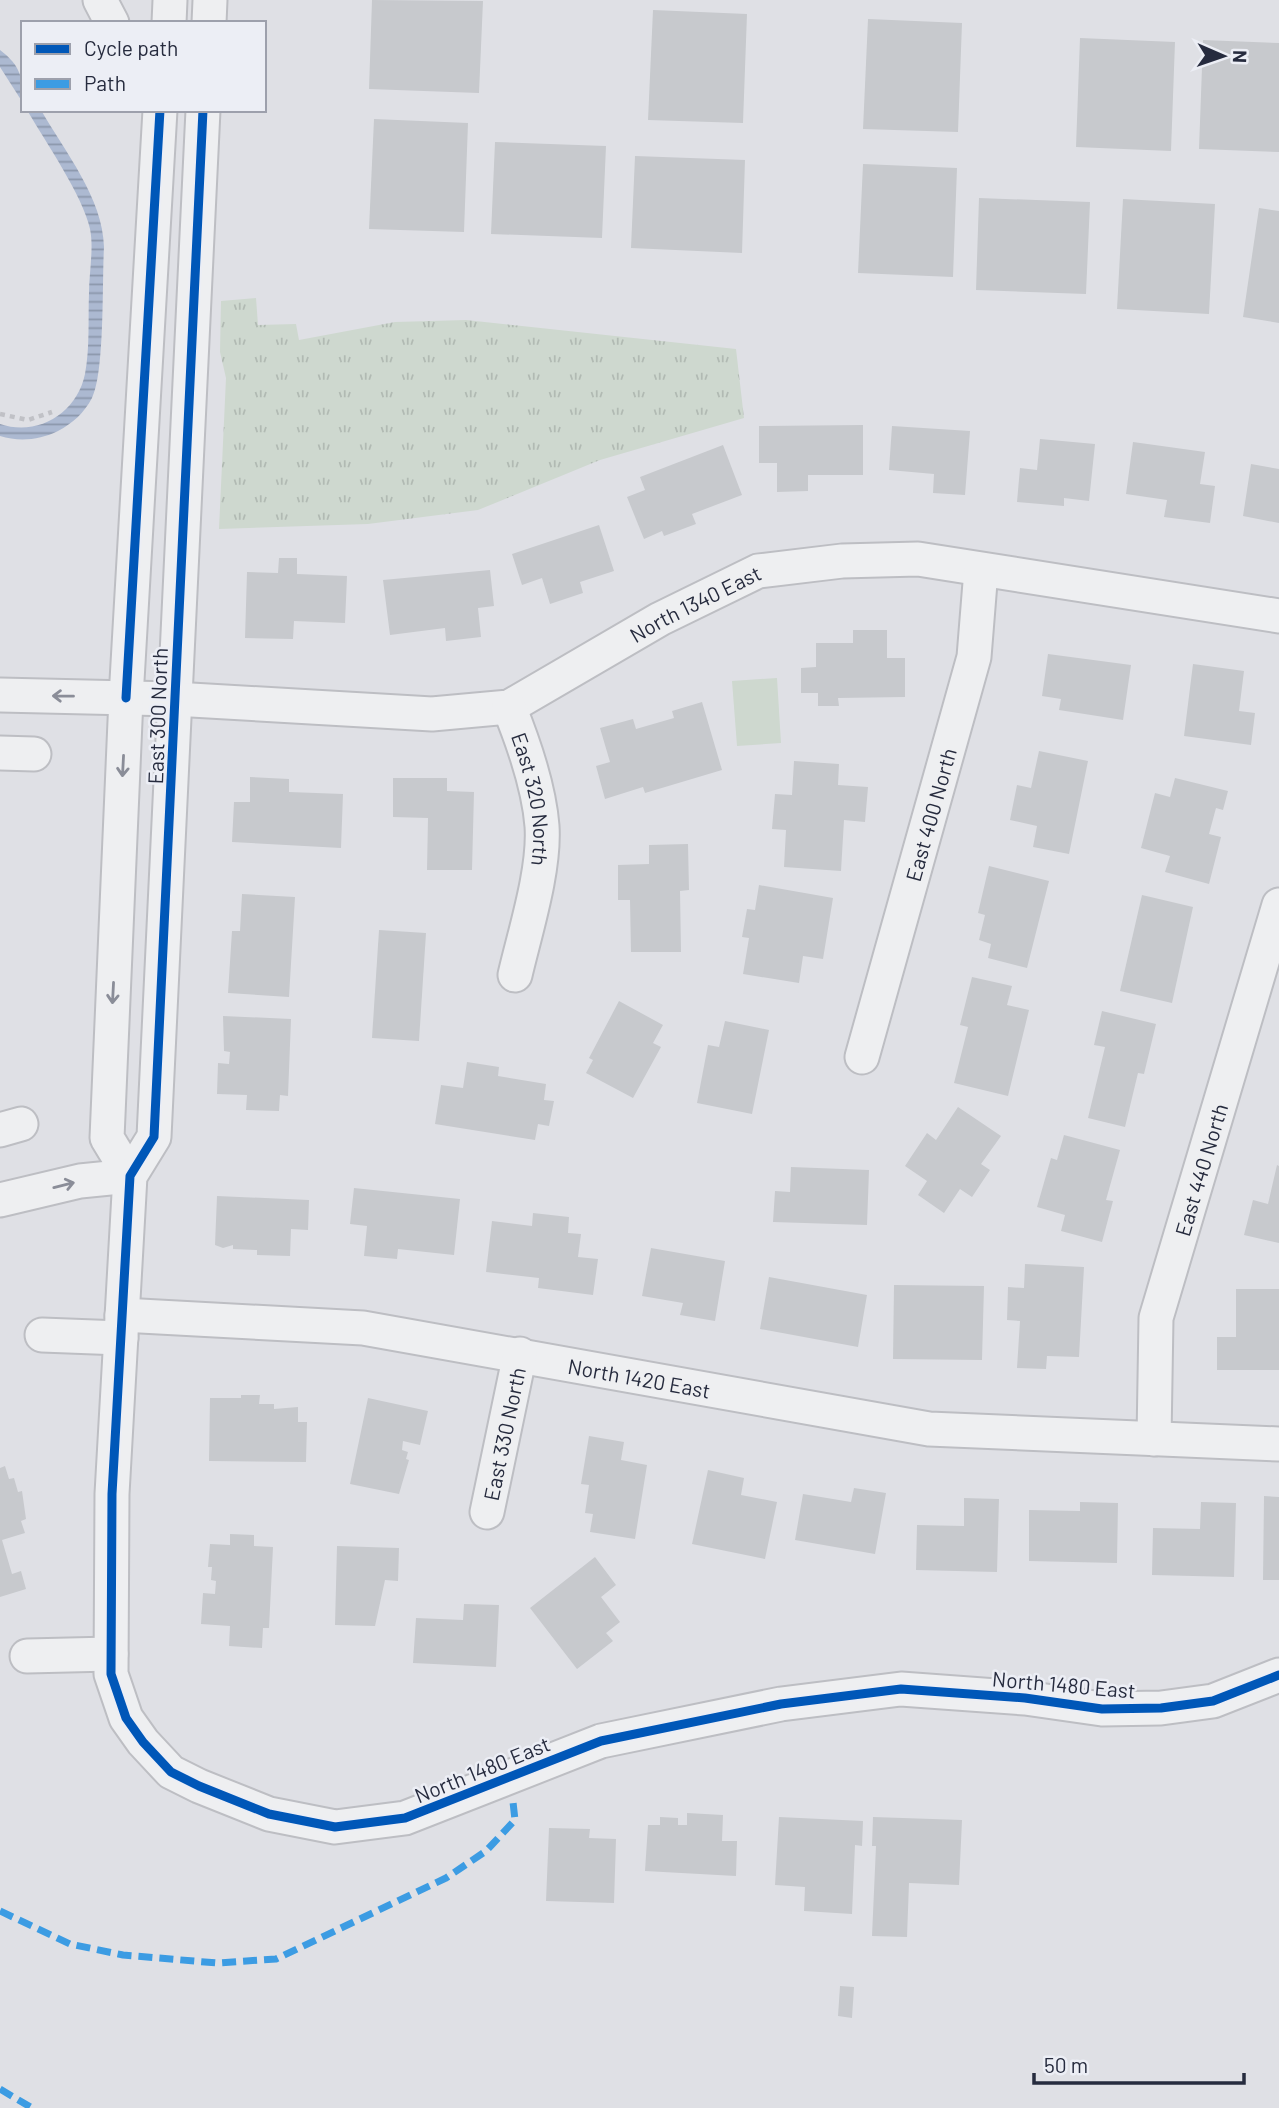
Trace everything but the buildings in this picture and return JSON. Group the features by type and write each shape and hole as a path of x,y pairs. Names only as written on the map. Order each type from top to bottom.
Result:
{"street":[{"path":"100,0 111,21"},
{"path":"169,21 170,0"},
{"path":"209,21 210,0"},
{"path":"142,112 155,173"},
{"name":"East 300 North","path":"130,1175 107,1138 127,698 160,112"},
{"name":"East 300 North","path":"122,1326 130,1175 154,1137 203,112"},
{"name":"North 1340 East","path":"0,695 174,699 432,714 509,707 660,619 758,571 842,561 918,559 1279,616"},
{"name":"East 400 North","path":"862,1057 974,657 981,570"},
{"name":"East 320 North","path":"509,707 523,741 542,827 536,887 515,975"},
{"path":"0,753 34,754"},
{"name":"East 440 North","path":"1154,1439 1156,1318 1269,973 1279,905"},
{"path":"0,1200 80,1181 130,1175"},
{"name":"North 1420 East","path":"42,1335 122,1326 363,1328 929,1429 1279,1444"},
{"name":"North 1480 East","path":"122,1326 112,1494 111,1674 126,1718 143,1742 171,1772 269,1814 335,1827 405,1818 601,1741 781,1703 901,1689 1025,1698 1102,1709 1161,1708 1213,1702 1279,1675"},
{"name":"East 330 North","path":"486,1512 520,1354"},
{"path":"27,1657 111,1654"}],"path":[{"path":"0,414 28,420 52,412"}],"green space":[{"path":"256,298 258,325 296,324 299,340 395,322 466,320 736,349 744,418 600,460 478,510 368,524 219,529 226,378 220,352 221,301"},
{"path":"777,678 781,743 737,746 732,681"}],"water":[{"path":"0,50 17,67 21,82 21,100 0,67"},
{"path":"28,112 42,112 90,193 102,229 104,247 101,347 96,385 92,398 82,413 63,428 29,439 7,438 0,436 0,424 28,427 54,418 74,400 85,374 88,354 91,236 80,201"}],"marked path":[{"path":"0,1911 70,1944 123,1955 217,1963 276,1959 446,1878 486,1851 515,1820 513,1802"},
{"path":"0,2089 32,2108"}],"cycle path":[{"path":"126,698 160,112"},
{"path":"203,112 154,1137 130,1176 112,1494 111,1674 126,1718 143,1742 171,1772 269,1814 335,1827 405,1818 601,1741 781,1704 901,1689 1025,1698 1102,1709 1161,1708 1213,1701 1279,1675"}]}
